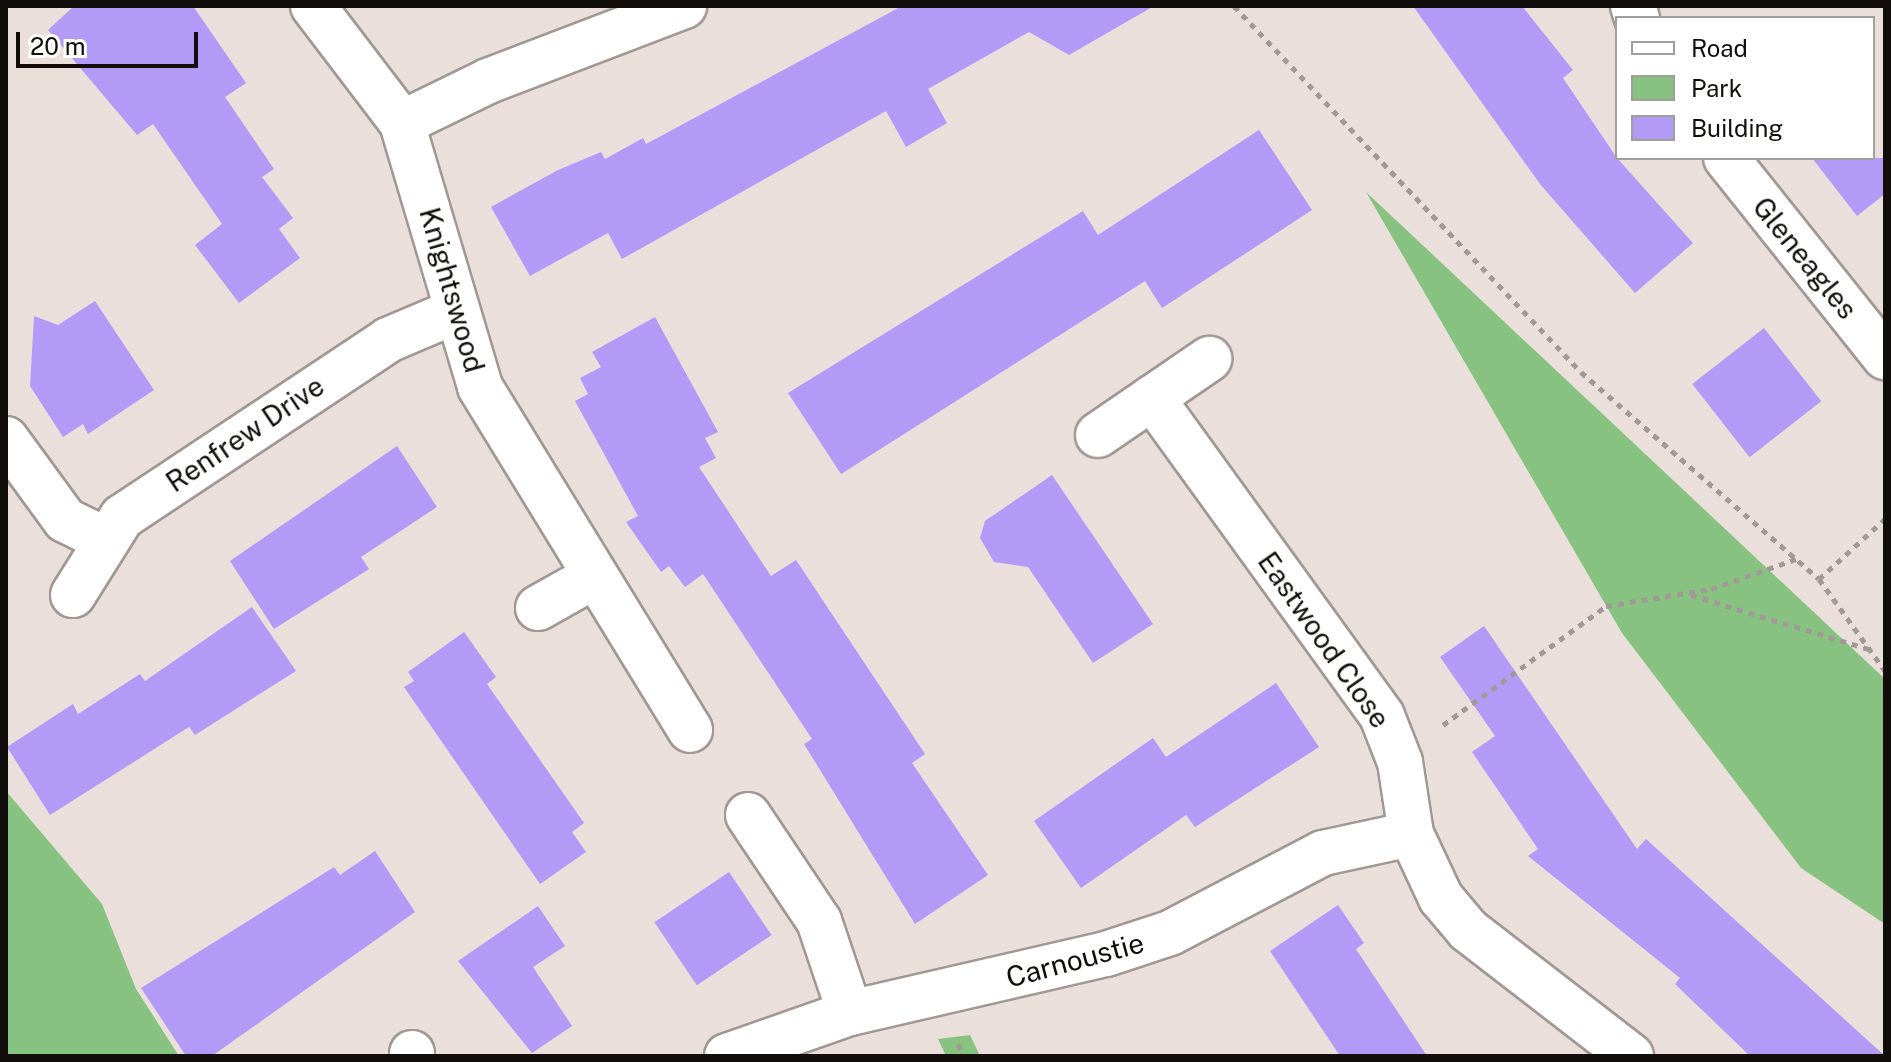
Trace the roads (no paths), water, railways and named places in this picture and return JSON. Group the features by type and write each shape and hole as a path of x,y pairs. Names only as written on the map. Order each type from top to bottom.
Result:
{"street":[{"name":"Knightswood","path":"313,6 402,123 452,313 496,419 690,730"},
{"path":"402,123 488,81 684,6"},
{"name":"Gleneagles","path":"1728,160 1885,357"},
{"name":"Renfrew Drive","path":"73,595 104,539 122,517 388,340 452,313"},
{"path":"1098,435 1209,359"},
{"name":"Eastwood Close","path":"1152,398 1382,716 1400,762 1411,834 1441,898 1468,930 1631,1056"},
{"path":"6,439 65,520 104,539"},
{"path":"538,608 593,577"},
{"path":"748,815 819,921 850,1013"},
{"name":"Carnoustie","path":"727,1056 850,1013 1106,954 1170,933 1323,853 1411,834"}]}
